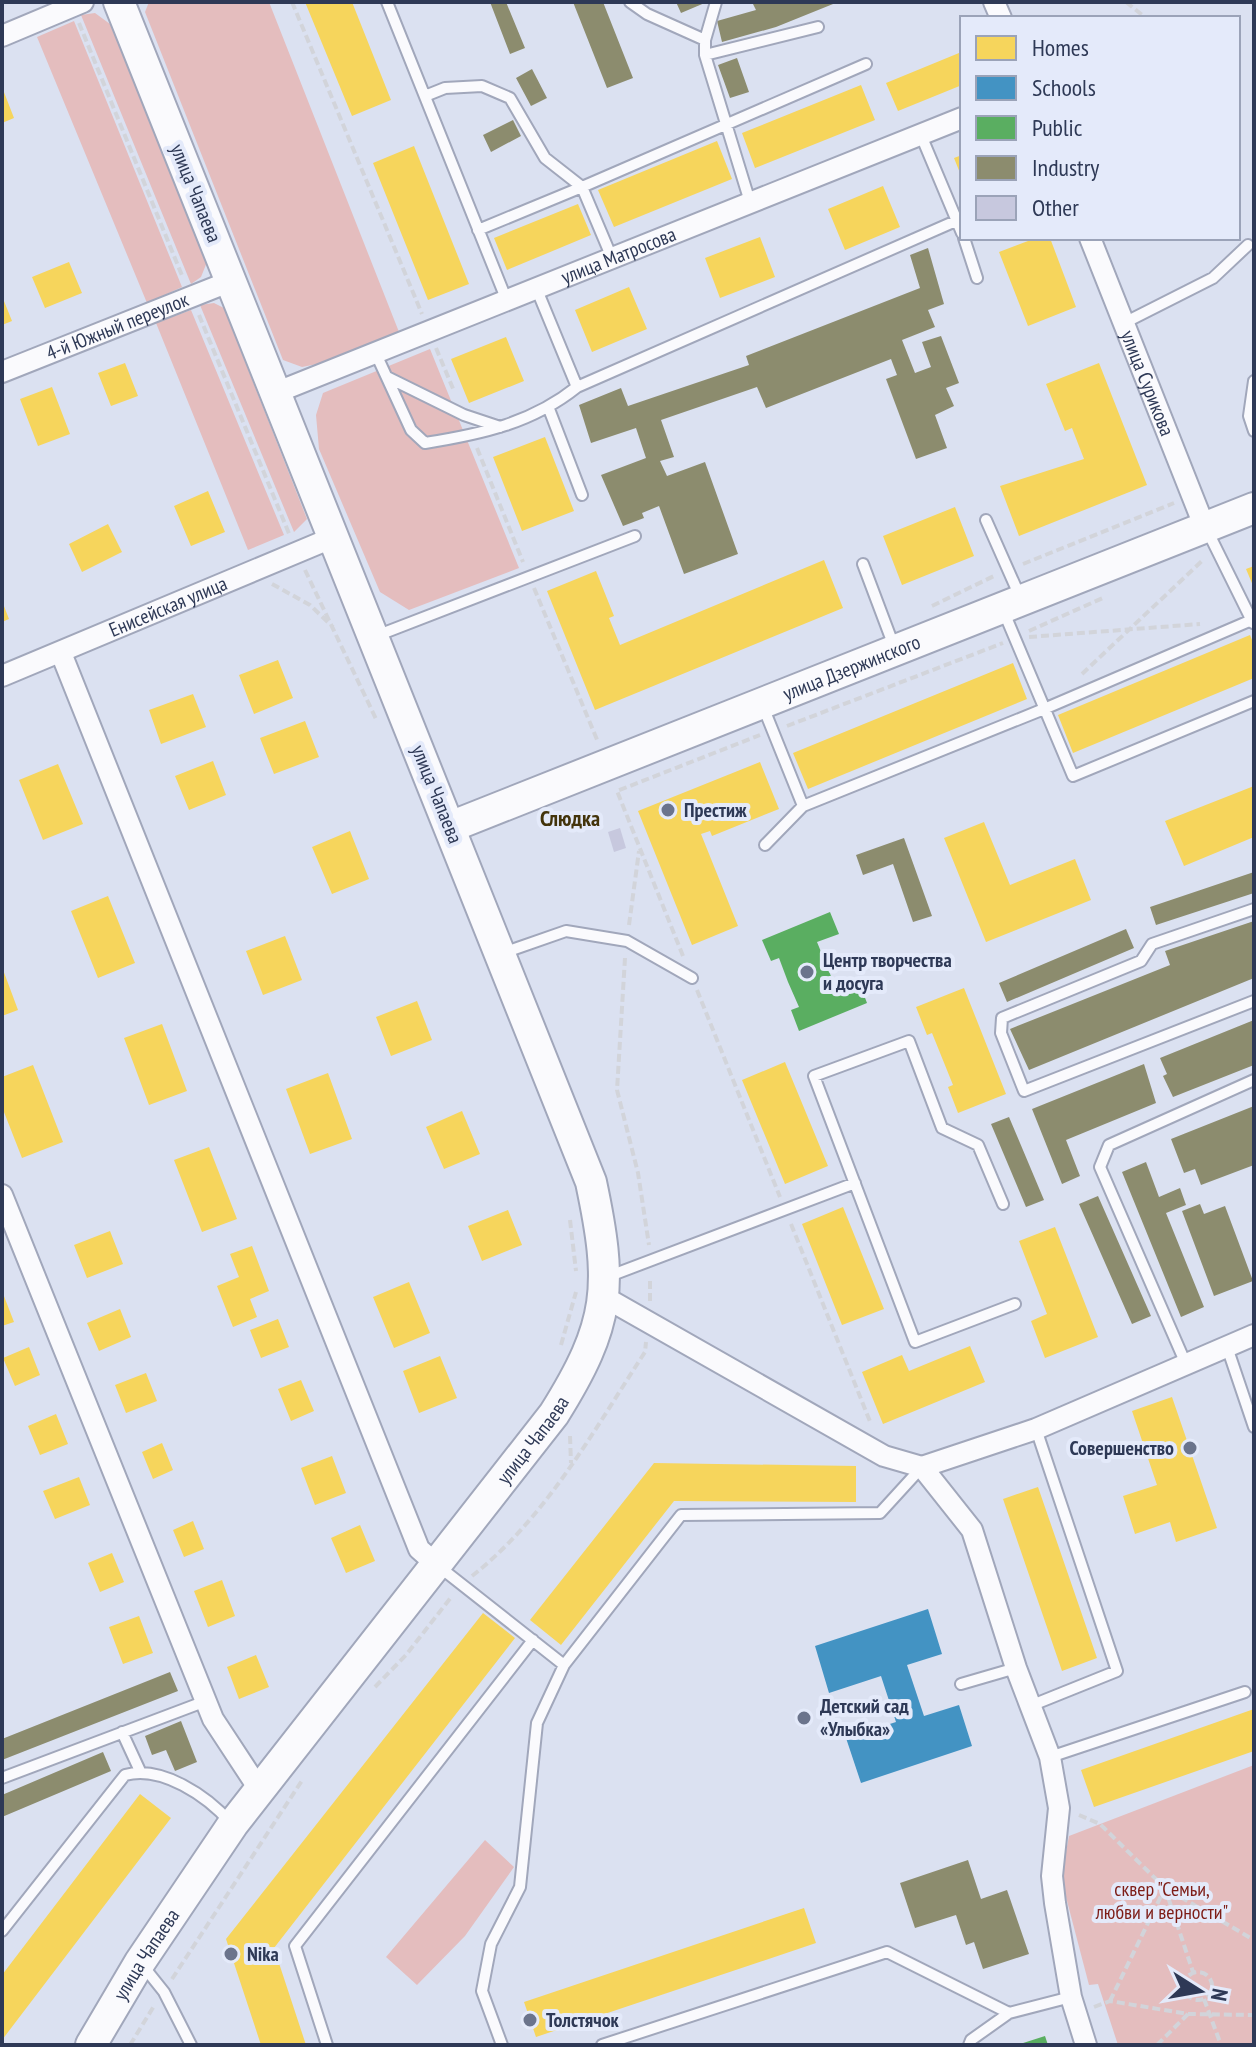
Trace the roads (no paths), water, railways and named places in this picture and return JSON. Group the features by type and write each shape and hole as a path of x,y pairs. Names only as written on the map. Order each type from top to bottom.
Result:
{"main road":[{"name":"улица Чапаева","path":"91,2045 140,1962 233,1824 554,1414 583,1368 606,1288 603,1236 591,1182 119,2"},
{"name":"улица Дзержинского","path":"450,827 767,718 896,651 1012,605 1211,537 1254,508"}],"street":[{"path":"2,36 78,4"},
{"name":"улица Матросова","path":"275,393 960,119"},
{"name":"улица Сурикова","path":"1091,240 1211,537"},
{"name":"4-й Южный переулок","path":"2,372 231,281"},
{"name":"Енисейская улица","path":"2,676 334,537"},
{"path":"61,653 419,1549 436,1564"},
{"path":"2,1195 213,1719 259,1789"},
{"path":"606,1288 649,1320 884,1456 922,1467 1036,1429 1254,1335"},
{"path":"922,1467 972,1530 1016,1668 1050,1757 1059,1808 1052,1876 1074,2005 1086,2045"}],"lane":[{"path":"630,2 647,14 705,40"},
{"path":"716,2 705,40 705,55 750,202"},
{"path":"391,3 507,302"},
{"path":"705,55 818,27"},
{"path":"478,230 866,64"},
{"path":"425,96 445,88 482,86 510,98 545,158 582,187 612,258"},
{"path":"920,133 960,226"},
{"path":"376,354 411,430 425,443 472,436 549,409 577,387 958,220"},
{"path":"964,240 977,278"},
{"path":"1124,323 1213,278 1248,245"},
{"path":"537,290 577,387"},
{"path":"387,377 464,415 500,427"},
{"path":"1254,381 1249,416 1254,431"},
{"path":"549,409 582,495"},
{"path":"986,520 1008,570 1015,638 1073,776 1254,701"},
{"path":"374,637 635,536"},
{"path":"765,845 803,806 1253,622 1211,537"},
{"path":"863,564 896,651"},
{"path":"767,718 803,806"},
{"path":"1254,909 1152,944 1141,961 1002,1018 1001,1033 1024,1091 1254,1001"},
{"path":"501,954 566,931 627,941 692,978"},
{"path":"1003,1204 978,1145 942,1128 909,1041 814,1076 915,1342 1015,1304"},
{"path":"1186,1364 1100,1167 1109,1145 1254,1080"},
{"path":"606,1288 651,1261 855,1183"},
{"path":"1227,1347 1254,1427"},
{"path":"1030,1706 1117,1671 1036,1429"},
{"path":"502,2045 482,1991 491,1944 520,1887 537,1723 564,1665 681,1515 880,1513 922,1467"},
{"path":"436,1564 564,1665"},
{"path":"327,2045 295,1946 533,1640"},
{"path":"961,1684 1016,1668"},
{"path":"1050,1757 1245,1692"},
{"path":"2,1778 206,1701"},
{"path":"122,1732 140,1771"},
{"path":"2,1931 125,1775 140,1771 175,1782 217,1808 233,1824"},
{"path":"602,2045 887,1952 1009,2013"},
{"path":"140,1962 164,1992 191,2045"},
{"path":"969,2045 971,2040 1009,2013 1074,2005"}],"place":[{"name":"Престиж","path":"668,810"},
{"name":"Центр творчества и досуга","path":"807,972"},
{"name":"Совершенство","path":"1190,1448"},
{"name":"Детский сад «Улыбка»","path":"804,1718"},
{"name":"Nika","path":"231,1954"},
{"name":"Толстячок","path":"530,2020"}],"district":[{"name":"Слюдка","path":"570,818"}],"park label":[{"name":"сквер \"Семьи, любви и верности\"","path":"1162,1900"}]}
